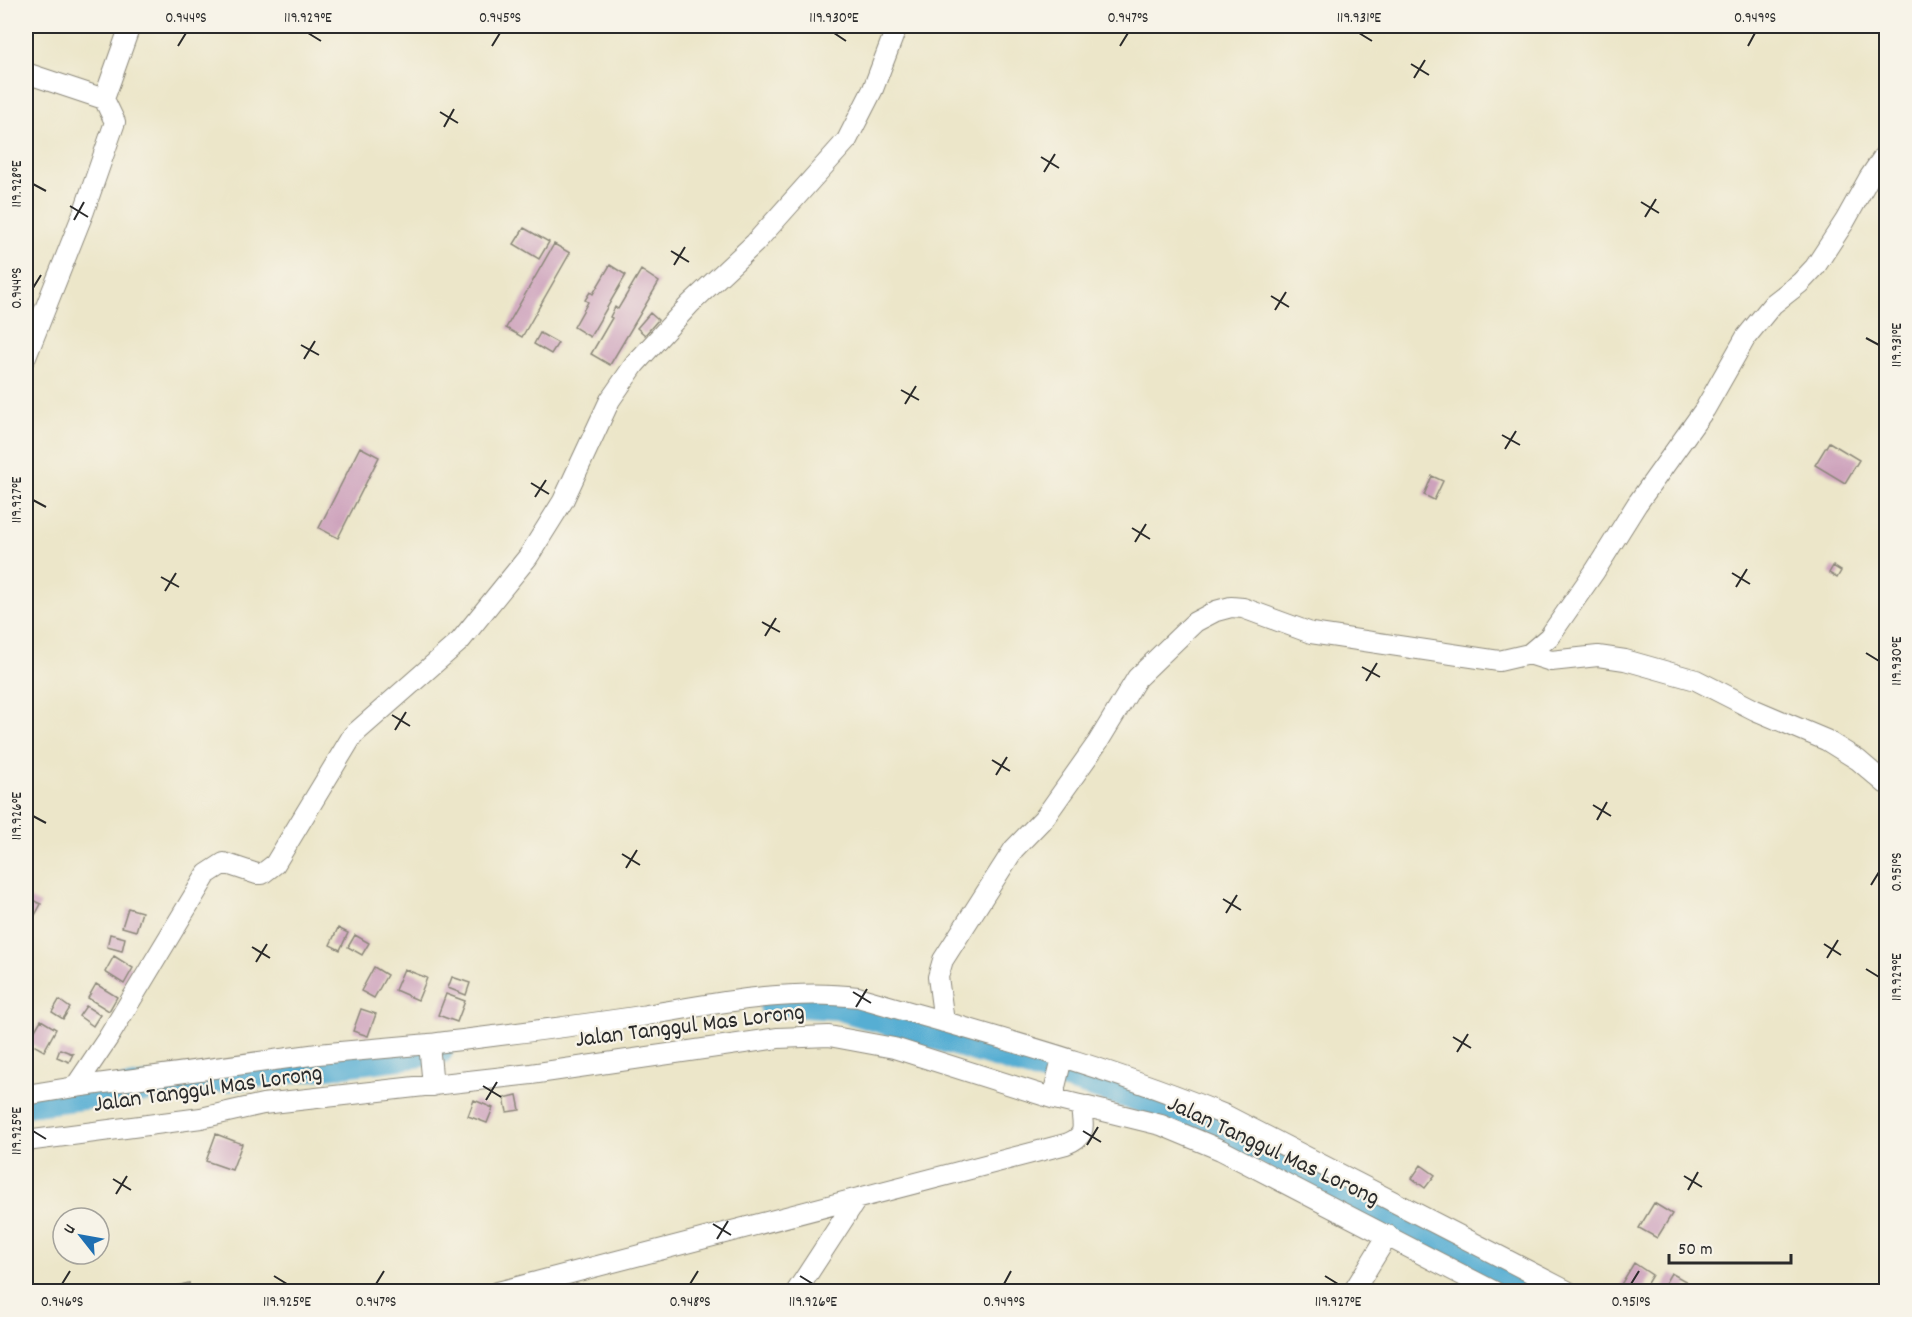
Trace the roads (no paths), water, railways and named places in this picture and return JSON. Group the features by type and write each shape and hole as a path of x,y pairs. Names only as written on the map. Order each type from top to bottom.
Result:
{"street":[{"path":"26,357 84,211 115,122 104,99 130,26"},
{"path":"75,1087 108,1038 207,874 224,863 257,874 262,874 275,864 353,735 460,641 528,557 562,501 610,400 635,364 690,304 755,243 847,140 873,89 897,26"},
{"path":"26,72 104,99"},
{"path":"944,1022 938,977 943,960 1014,849 1045,817 1098,742 1137,678 1196,622 1216,611 1231,607 1243,608 1311,633 1499,662 1529,654 1549,637 1595,571 1637,504 1705,409 1746,337 1773,304 1800,283 1815,267 1869,178 1887,153"},
{"path":"1529,654 1551,661 1598,657 1624,660 1696,680 1755,710 1826,740 1858,760 1887,784"},
{"path":"26,1095 318,1054 431,1064 556,1029 788,994 827,993 858,997 944,1022 1062,1061 1180,1096 1225,1115 1569,1292"},
{"name":"Jalan Tanggul Mas Lorong","path":"26,1142 201,1118 431,1064 829,1036 894,1048 1055,1093 1081,1105 1139,1118 1199,1140 1388,1235 1495,1292"},
{"path":"1055,1093 1062,1061"},
{"path":"498,1292 856,1200 1075,1140 1083,1132 1081,1105"},
{"path":"796,1292 856,1200"},
{"path":"1353,1292 1388,1235"}],"waterway":[{"path":"773,1005 790,1003 838,1006 1184,1112 1267,1152 1533,1292"},
{"path":"26,1103 439,1051"}]}
